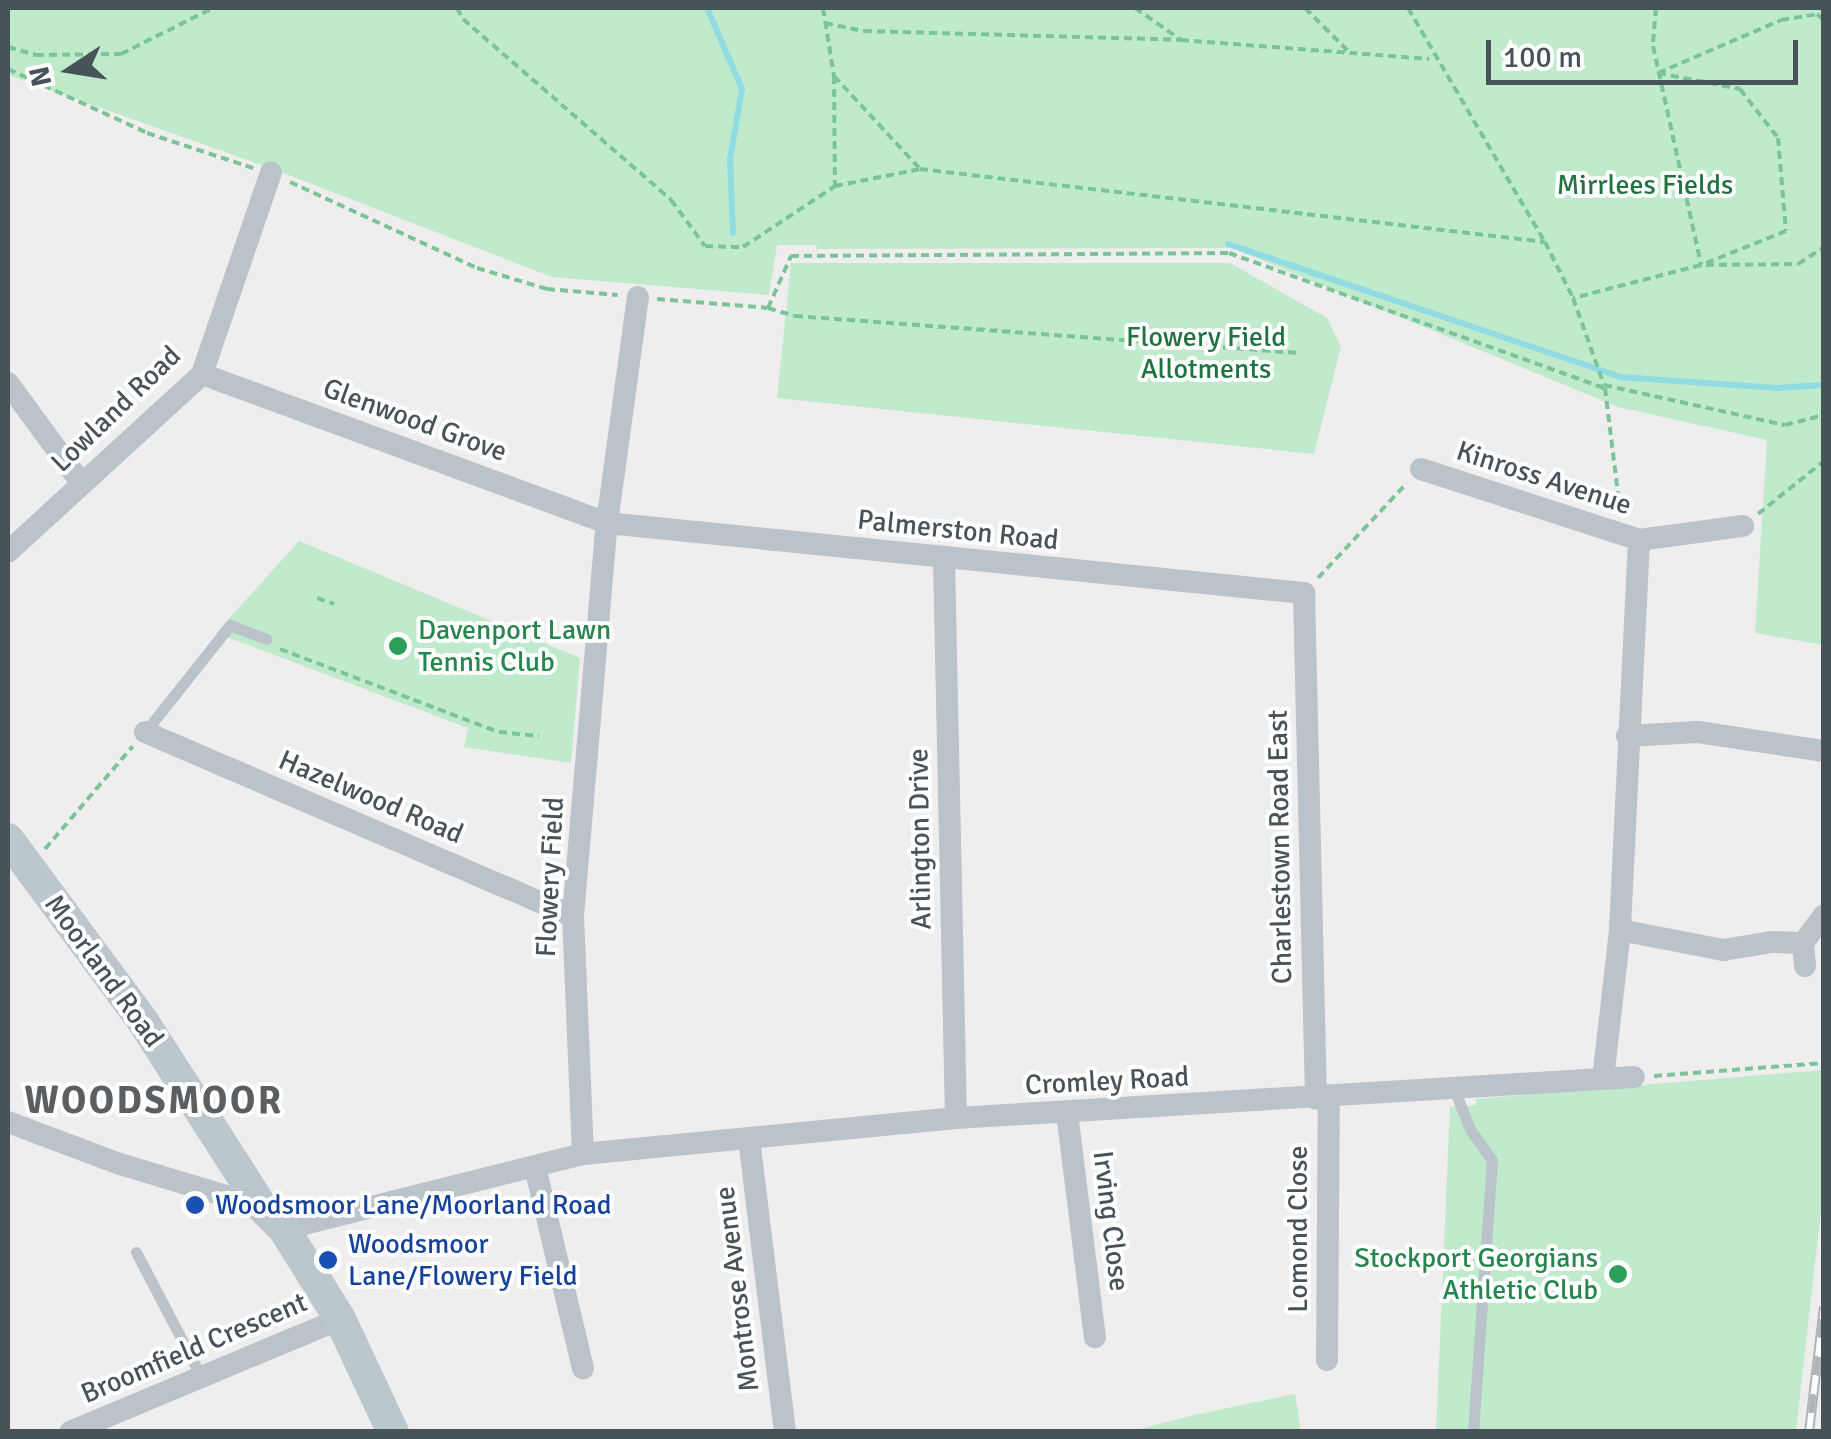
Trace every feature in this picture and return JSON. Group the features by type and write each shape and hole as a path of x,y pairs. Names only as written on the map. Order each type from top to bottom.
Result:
{"street":[{"name":"Lowland Road","path":"8,552 202,374 271,172"},
{"name":"Flowery Field","path":"583,1154 573,916 606,523 638,297"},
{"name":"Glenwood Grove","path":"202,374 606,523"},
{"path":"8,383 82,484"},
{"name":"Kinross Avenue","path":"1421,469 1630,537 1742,526"},
{"name":"Palmerston Road","path":"606,523 944,560 1304,593"},
{"name":"Kinross Avenue","path":"1603,1079 1620,930 1630,537"},
{"name":"Arlington Drive","path":"944,560 956,1118"},
{"name":"Charlestown Road East","path":"1304,593 1322,1099"},
{"name":"Hazelwood Road","path":"145,732 573,916"},
{"path":"1627,736 1698,732 1823,750 1823,772"},
{"name":"Moorland Road","path":"8,838 144,1023 340,1319 393,1432"},
{"path":"1620,930 1722,950 1772,942 1804,954 1824,915"},
{"name":"Cromley Road","path":"583,1154 956,1118 1322,1099 1634,1077"},
{"name":"Lomond Close","path":"1322,1099 1327,1360"},
{"name":"Irving Close","path":"1067,1113 1095,1336"},
{"path":"8,1122 273,1218 535,1167 583,1154"},
{"name":"Montrose Avenue","path":"749,1139 785,1432"},
{"path":"535,1167 583,1368"},
{"name":"Broomfield Crescent","path":"70,1432 340,1319"}],"lane":[{"path":"145,732 230,625 266,639"},
{"path":"1454,1090 1470,1128 1492,1160 1473,1432"},
{"path":"136,1252 202,1378"}],"path":[{"path":"8,47 36,56 121,54 213,8"},
{"path":"457,8 462,20 671,200 705,246 743,247 835,186 920,168 1546,242"},
{"path":"823,8 834,76 835,186"},
{"path":"1135,8 1181,40"},
{"path":"1305,8 1350,53"},
{"path":"1408,8 1546,242 1573,298 1604,387 1630,537"},
{"path":"1656,8 1653,46 1701,265"},
{"path":"1658,72 1781,20 1817,14 1824,20"},
{"path":"825,23 864,30 1181,40 1429,59"},
{"path":"8,69 147,132 271,172 477,268 547,289 768,308 794,316 1299,353"},
{"path":"1573,298 1701,265 1786,231 1778,138 1740,89 1658,72"},
{"path":"834,76 920,168"},
{"path":"1701,265 1798,264 1824,247"},
{"path":"768,308 790,256 1229,253 1604,387 1785,425 1824,416"},
{"path":"1742,526 1824,460"},
{"name":"Kinross Avenue","path":"1304,593 1421,469"},
{"path":"317,598 334,604"},
{"path":"266,639 274,642 272,646 499,732 539,736"},
{"path":"29,868 145,732"},
{"path":"1634,1077 1824,1063"}],"green space":[{"name":"Mirrlees Fields","path":"8,8 1823,8 1823,645 1755,633 1767,440 1618,407 1232,248 816,249 817,245 777,245 769,295 552,277 273,169 8,75"},
{"name":"Flowery Field Allotments","path":"791,263 1230,263 1327,318 1341,347 1314,454 777,398"},
{"name":"Davenport Lawn Tennis Club","path":"299,541 580,658 571,763 464,747 468,728 216,633"},
{"name":"Stockport Georgians Athletic Club","path":"1823,1070 1823,1193 1796,1431 1436,1432 1450,1107 1476,1105 1476,1099"},
{"path":"1295,1394 1301,1431 1132,1431 1199,1414"}],"waterway":[{"path":"707,8 742,89 730,159 733,233"},
{"path":"1228,244 1620,377 1776,388 1824,385"}],"railway":[{"path":"1809,1432 1824,1307"}],"place":[{"name":"Davenport Lawn Tennis Club","path":"398,646"},
{"name":"Woodsmoor Lane/Moorland Road","path":"195,1205"},
{"name":"Woodsmoor Lane/Flowery Field","path":"328,1260"},
{"name":"Stockport Georgians Athletic Club","path":"1618,1274"}],"district":[{"name":"WOODSMOOR","path":"154,1101"}]}
